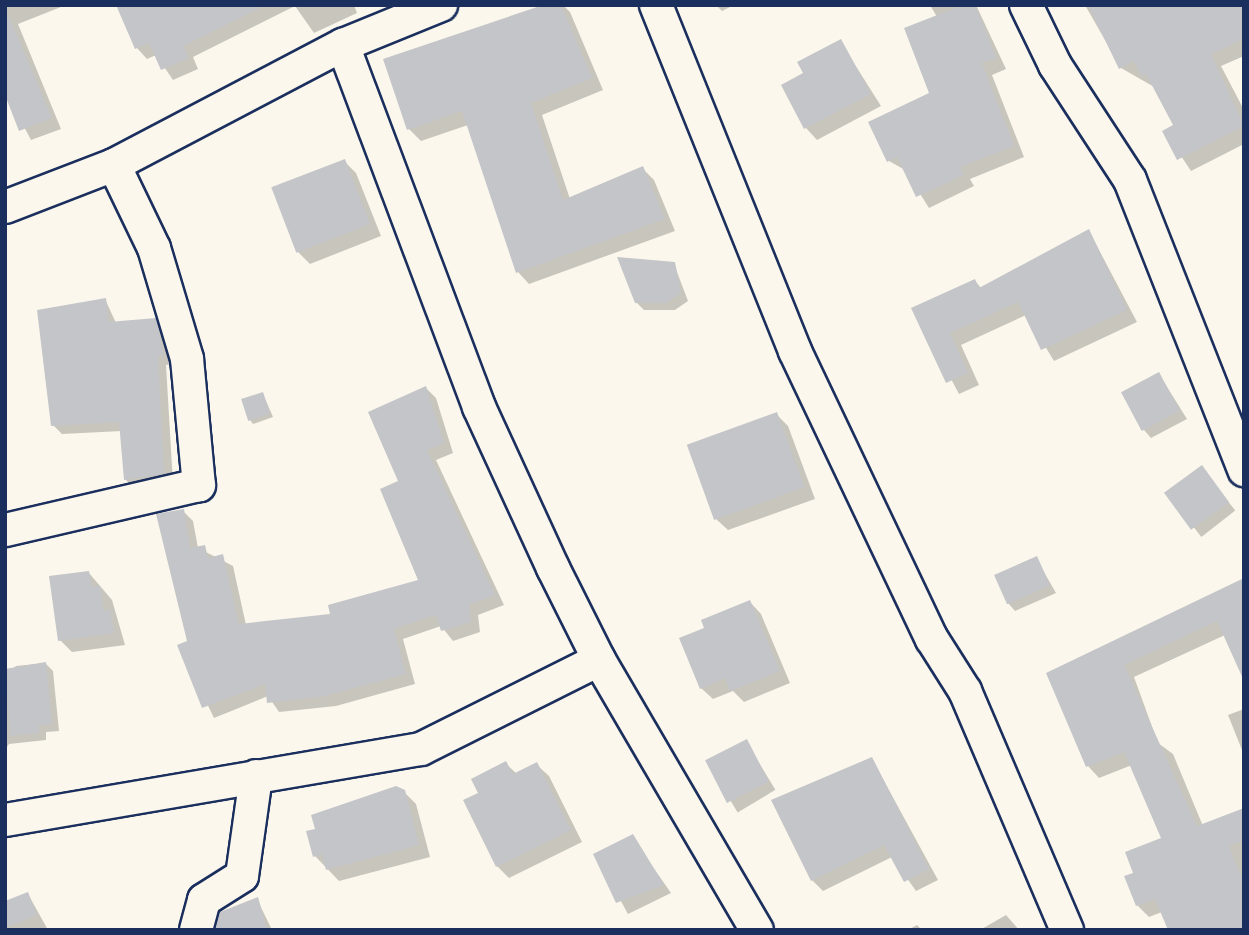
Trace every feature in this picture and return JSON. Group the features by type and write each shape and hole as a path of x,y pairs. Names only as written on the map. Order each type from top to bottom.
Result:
{"street":[{"path":"5,208 114,165 343,45 387,14 441,5"},
{"path":"656,5 795,351 932,639 965,691 1067,930"},
{"path":"1026,5 1055,65 1130,180 1244,470"},
{"path":"343,45 479,407 599,660 757,930"},
{"path":"5,530 199,485 187,359 154,248 114,165"},
{"path":"5,820 421,749 599,660"},
{"path":"196,930 204,900 242,876 256,776"}],"building":[{"path":"116,5 266,5 183,46 189,58 161,70 149,43 135,49"},
{"path":"543,5 561,5 592,78 531,103 563,200 643,166 665,219 516,273 462,111 407,130 383,59"},
{"path":"963,5 975,5 996,58 982,63 1014,146 960,167 964,175 916,197 897,157 887,162 868,122 929,93 904,28"},
{"path":"1088,5 1244,5 1244,39 1211,54 1244,126 1177,160 1162,131 1173,125 1146,74 1141,76 1134,61 1119,69"},
{"path":"5,7 52,118 19,131 5,95"},
{"path":"841,39 871,94 804,129 781,85 803,73 797,62"},
{"path":"345,159 370,224 296,253 271,187"},
{"path":"1089,229 1127,310 1041,350 1018,302 950,333 968,373 946,383 911,308 975,279 979,288"},
{"path":"617,257 675,262 681,293 666,303 635,303"},
{"path":"106,298 109,322 156,318 164,356 158,356 164,474 124,480 119,422 51,426 37,310"},
{"path":"1159,372 1180,411 1142,431 1121,392"},
{"path":"426,386 444,443 427,450 495,595 469,605 471,622 441,631 436,615 394,629 406,674 325,696 267,703 265,684 202,708 177,645 187,641 156,514 184,509 190,548 205,545 208,558 223,554 239,624 330,614 328,605 418,580 380,489 398,481 368,412"},
{"path":"263,392 270,414 248,421 241,399"},
{"path":"777,412 804,487 714,520 687,445"},
{"path":"1202,465 1229,502 1191,530 1164,493"},
{"path":"1037,556 1050,585 1007,604 994,575"},
{"path":"89,571 92,587 100,586 104,611 110,610 114,633 58,641 49,576"},
{"path":"1244,578 1244,681 1217,621 1124,665 1197,826 1244,808 1244,840 1229,846 1244,883 1244,930 1168,930 1155,899 1136,906 1124,876 1133,873 1125,852 1161,838 1124,752 1086,767 1046,673"},
{"path":"750,600 780,671 730,691 725,678 700,689 679,638 704,628 701,620"},
{"path":"46,662 52,724 39,725 39,733 10,736 5,669"},
{"path":"747,739 769,782 727,803 705,760"},
{"path":"872,757 929,869 904,882 884,845 811,881 771,800"},
{"path":"506,761 513,774 537,762 571,830 496,867 463,800 478,793 471,779"},
{"path":"396,786 405,790 419,845 326,870 322,854 313,857 306,831 315,829 311,815"},
{"path":"633,834 664,885 616,903 593,854"},
{"path":"28,892 37,915 5,928 5,901"},
{"path":"258,897 267,930 215,930 220,912"}]}
